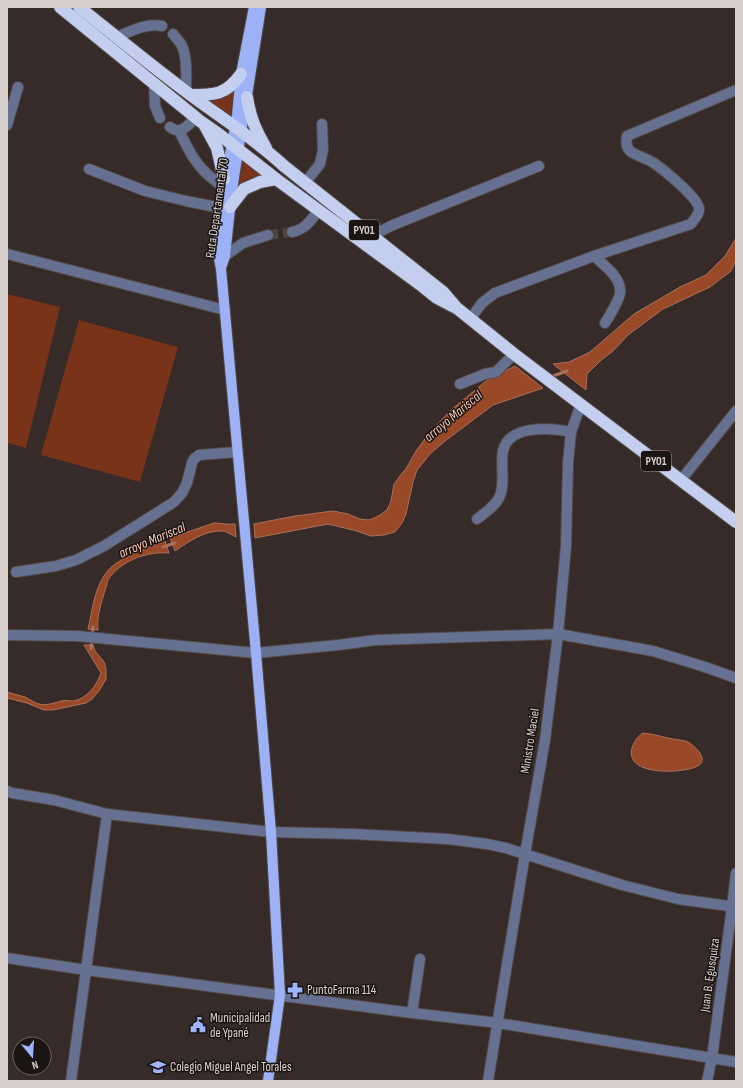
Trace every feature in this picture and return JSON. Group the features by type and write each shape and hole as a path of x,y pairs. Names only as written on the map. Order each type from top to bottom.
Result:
{"highway":[{"name":"PY01","path":"60,7 235,148 437,298 458,309"},
{"name":"PY01","path":"79,7 188,93 269,152 305,183 443,292 458,309 514,354 535,368 736,522"},
{"path":"188,93 210,95 225,90 241,74"},
{"path":"247,97 250,113 256,129 269,152"},
{"path":"198,119 206,128 217,148 224,183"},
{"path":"225,208 244,189 260,182 276,179"}],"main road":[{"path":"238,129 241,74 254,7"},
{"name":"Ruta Departamental 70","path":"221,269 218,253 238,129 247,97 261,7"},
{"name":"Ruta Departamental 70","path":"221,269 225,256 224,183 235,148"},
{"path":"221,269 271,832 280,995 268,1081"}],"street":[{"path":"117,37 145,26 162,26"},
{"path":"174,34 182,45 185,57 188,93"},
{"path":"154,83 155,106 160,118"},
{"path":"7,125 18,87"},
{"path":"470,319 482,303 495,293 594,256 691,224 700,209 697,203 688,192 666,172 654,163 630,152 627,146 627,136 736,90"},
{"path":"198,119 184,129 175,129 196,162 207,174 224,183"},
{"path":"305,183 320,164 323,150 322,124"},
{"path":"371,236 393,225 539,166"},
{"path":"89,169 145,191 186,201 225,208"},
{"path":"292,232 304,228 319,210"},
{"path":"225,256 243,244 268,235"},
{"path":"7,254 225,310"},
{"path":"594,256 616,277 620,285 621,294 606,323"},
{"path":"460,384 485,374 496,372 514,354"},
{"name":"Ministro Maciel","path":"488,1081 545,740 558,634 566,546 568,463 571,432 578,402"},
{"path":"681,480 736,411"},
{"path":"477,519 495,504 500,497 502,489 503,452 507,443 515,435 526,431 541,429 556,429 571,432"},
{"path":"16,572 56,566 76,560 104,546 174,502 182,493 187,483 192,463 199,455 237,452"},
{"path":"7,635 77,636 256,653 376,640 558,634 653,651 736,678"},
{"path":"7,791 54,800 107,814 271,832 353,834 487,844 506,848 622,885 678,899 734,907"},
{"path":"71,1081 107,814"},
{"name":"Juan B. Egusquiza","path":"708,1081 734,907 736,873"},
{"path":"7,958 412,1014 498,1023 736,1062"},
{"path":"412,1014 420,959"}],"shaded area":[{"path":"235,86 230,118 203,98"},
{"path":"241,157 265,177 257,177 249,180 236,188"},
{"path":"7,294 60,307 26,448 7,443"},
{"path":"79,320 178,347 140,482 41,455"}],"water":[{"path":"736,238 736,260 731,271 710,287 663,309 628,335 613,351 587,374 586,390 553,364 569,362 590,352 634,314 680,287 706,275 725,256"},
{"path":"515,366 543,388 493,405 430,454 417,470 406,514 402,523 395,532 371,536 328,524 255,538 254,524 295,516 333,511 368,520 380,515 387,510 391,501 394,484 431,431 450,411 486,381"},
{"path":"214,523 235,524 236,537 224,531 209,532 197,537 175,551 170,538"},
{"path":"165,541 169,553 143,556 127,563 113,573 108,580 101,605 98,618 98,630 88,629 98,588 108,570 123,559"},
{"path":"84,645 93,645 95,651 104,662 106,669 106,679 92,699 86,703 53,710 44,710 27,703 7,698 7,692 25,697 44,705 62,701 78,700 83,697 94,687 101,673"},
{"path":"643,733 688,742 700,753 702,758 701,762 694,768 674,771 653,770 639,765 634,761 631,755 632,748 636,740"}],"waterway":[{"name":"arroyo Mariscal","path":"550,377 567,371"},
{"name":"arroyo Mariscal","path":"163,547 175,543"},
{"name":"arroyo Mariscal","path":"91,649 93,627"}],"tunnel":[{"path":"268,235 292,232"}],"place":[{"name":"PuntoFarma 114","path":"295,990"},
{"name":"Municipalidad de Ypané","path":"198,1025"},
{"name":"Colegio Miguel Angel Torales","path":"158,1067"}]}
